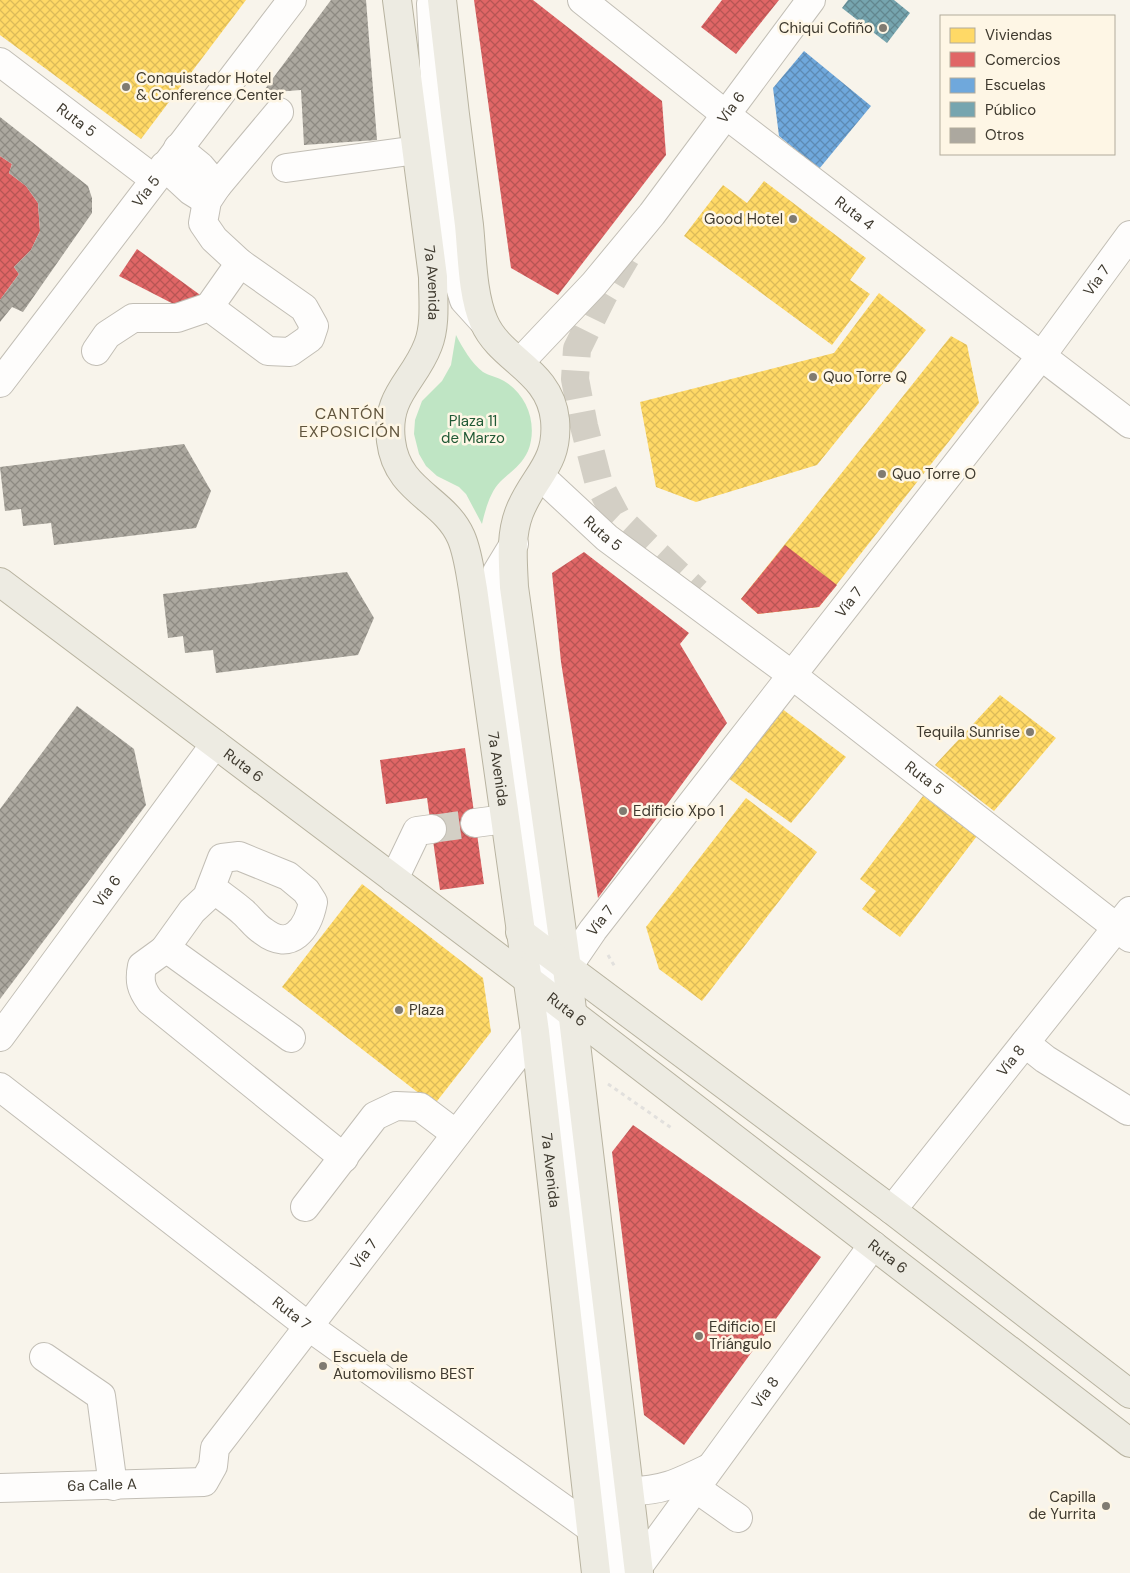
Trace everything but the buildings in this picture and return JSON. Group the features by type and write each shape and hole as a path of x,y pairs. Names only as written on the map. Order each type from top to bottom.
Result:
{"main road":[{"name":"7a Avenida","path":"397,0 433,277 429,344 398,395 392,410 391,443 394,457 406,477 419,493 445,515 461,537 473,589 520,932 537,987 535,1032 596,1573"},
{"path":"442,0 474,273 483,321 492,336 537,378 546,391 554,418 554,447 547,467 530,491 519,514 514,544 514,588 566,968 630,1491 632,1571"},
{"name":"Ruta 6","path":"0,582 537,987 1130,1443"},
{"path":"520,932 892,1210 1130,1394"}],"street":[{"name":"Vía 5","path":"0,383 165,164 292,0"},
{"path":"431,0 437,127 456,274 464,300 483,321"},
{"name":"Ruta 4","path":"582,0 725,114 1130,424"},
{"name":"Vía 6","path":"520,362 594,284 645,225 725,114 811,0"},
{"name":"Ruta 5","path":"0,62 165,164 191,191 212,193"},
{"path":"209,307 268,350 290,352 310,338 314,326 304,308 240,264 214,239 203,223 212,193 279,112"},
{"path":"286,168 417,150"},
{"name":"Vía 7","path":"566,968 593,930 1042,355 1130,235"},
{"path":"96,351 107,335 133,318 177,318 209,307 240,264"},
{"path":"431,330 449,302 456,274"},
{"name":"Ruta 5","path":"540,478 550,485 606,538 1126,926"},
{"path":"514,544 497,572 494,588 542,950 537,987 632,1571"},
{"path":"464,549 479,563 494,588"},
{"name":"Ruta 5","path":"697,592 717,620"},
{"name":"Vía 6","path":"0,1037 215,744"},
{"path":"475,823 504,819"},
{"path":"394,879 417,831 432,829"},
{"path":"212,888 164,950 142,966 140,977 142,990 150,1001 344,1158"},
{"name":"Vía 8","path":"892,1210 1025,1044 1126,926"},
{"path":"164,950 173,953 291,1038"},
{"name":"Vía 7","path":"204,1482 214,1466 215,1448 535,1032"},
{"path":"1025,1044 1045,1060 1128,1111"},
{"name":"Ruta 7","path":"0,1087 308,1326 592,1529"},
{"path":"305,1208 375,1116 396,1106 420,1107 456,1134"},
{"name":"Vía 8","path":"632,1571 703,1478 872,1245"},
{"path":"44,1357 101,1396 113,1486"},
{"path":"703,1478 738,1518"},
{"name":"Vía 8","path":"630,1491 658,1490 703,1478"},
{"name":"6a Calle A","path":"0,1488 204,1482"}],"green space":[{"name":"Plaza 11 de Marzo","path":"456,335 479,369 504,381 519,394 529,412 531,422 531,441 528,451 519,464 493,491 482,524 466,494 459,487 437,476 426,466 419,454 414,434 415,420 422,401 442,381 451,365"}],"tunnel":[{"path":"626,257 603,296 577,349 575,379 584,426 599,484 616,516 697,592"},
{"path":"432,829 475,823"}],"place":[{"name":"Chiqui Cofiño","path":"883,28"},
{"name":"Conquistador Hotel & Conference Center","path":"126,87"},
{"name":"Good Hotel","path":"793,219"},
{"name":"Quo Torre Q","path":"813,377"},
{"name":"Quo Torre O","path":"882,474"},
{"name":"Tequila Sunrise","path":"1030,732"},
{"name":"Edificio Xpo 1","path":"623,811"},
{"name":"Plaza","path":"399,1010"},
{"name":"Edificio El Triángulo","path":"699,1336"},
{"name":"Escuela de Automovilismo BEST","path":"323,1366"},
{"name":"Capilla de Yurrita","path":"1106,1506"}],"district":[{"name":"CANTÓN EXPOSICIÓN","path":"350,422"}]}
